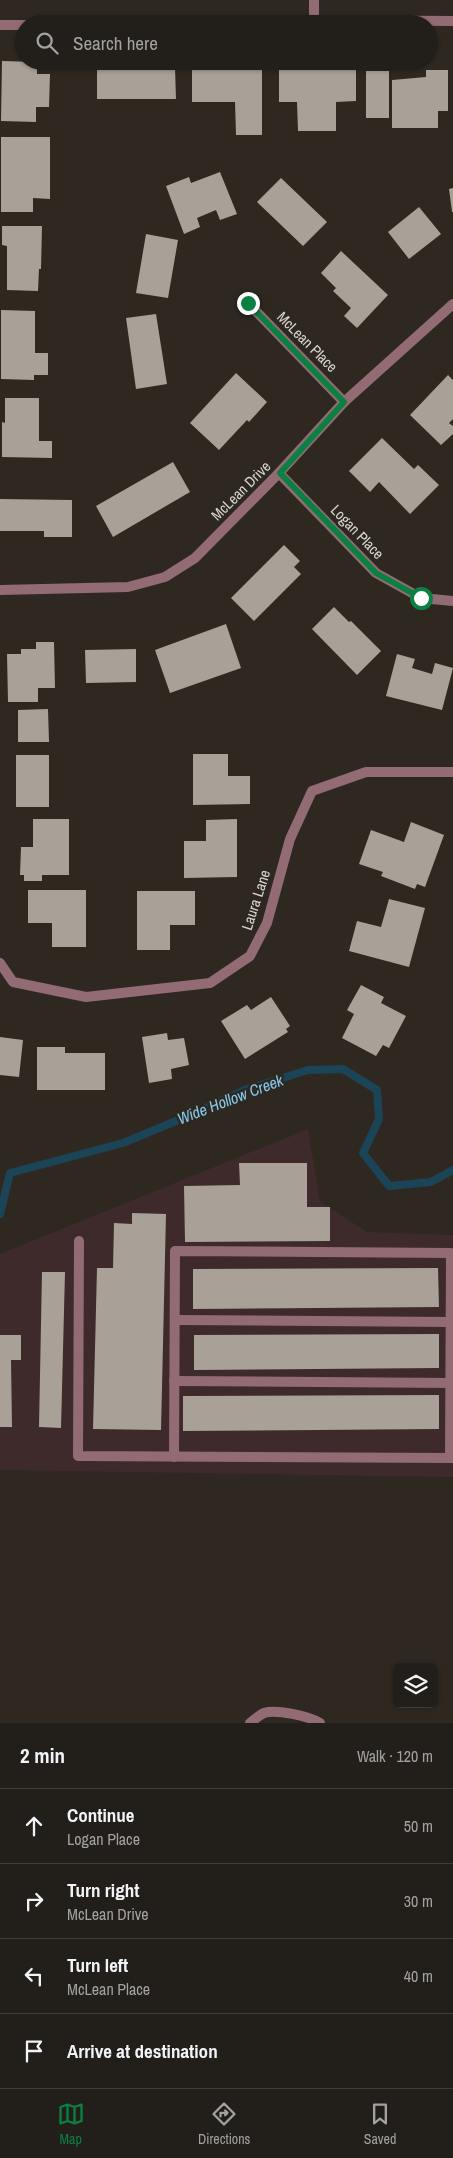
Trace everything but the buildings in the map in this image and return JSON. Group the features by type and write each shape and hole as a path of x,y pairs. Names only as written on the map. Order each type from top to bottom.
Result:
{"street":[{"path":"314,0 314,15"},
{"path":"438,21 453,21"},
{"path":"0,25 15,24"},
{"name":"McLean Place","path":"248,303 344,402"},
{"name":"McLean Drive","path":"0,590 128,587 165,578 195,558 280,473 344,402 453,304"},
{"name":"Logan Place","path":"280,473 376,573 421,598 453,601"},
{"name":"Laura Lane","path":"0,963 13,982 86,997 210,983 250,956 267,923 290,839 312,791 366,772 453,772"},
{"path":"79,1242 78,1456 451,1458 452,1253 175,1251 174,1456"},
{"path":"175,1320 451,1322"},
{"path":"174,1381 452,1383"},
{"path":"250,1723 264,1713 287,1713 314,1719 320,1723"}],"shaded area":[{"path":"308,1129 320,1201 367,1232 453,1235 453,1477 0,1470 0,1254"}],"waterway":[{"name":"Wide Hollow Creek","path":"0,1214 10,1173 123,1143 247,1089 308,1070 343,1069 377,1090 379,1119 363,1153 389,1186 431,1182 453,1170"}],"route":[{"path":"248,303 344,402 280,473 376,573 421,598"}]}
